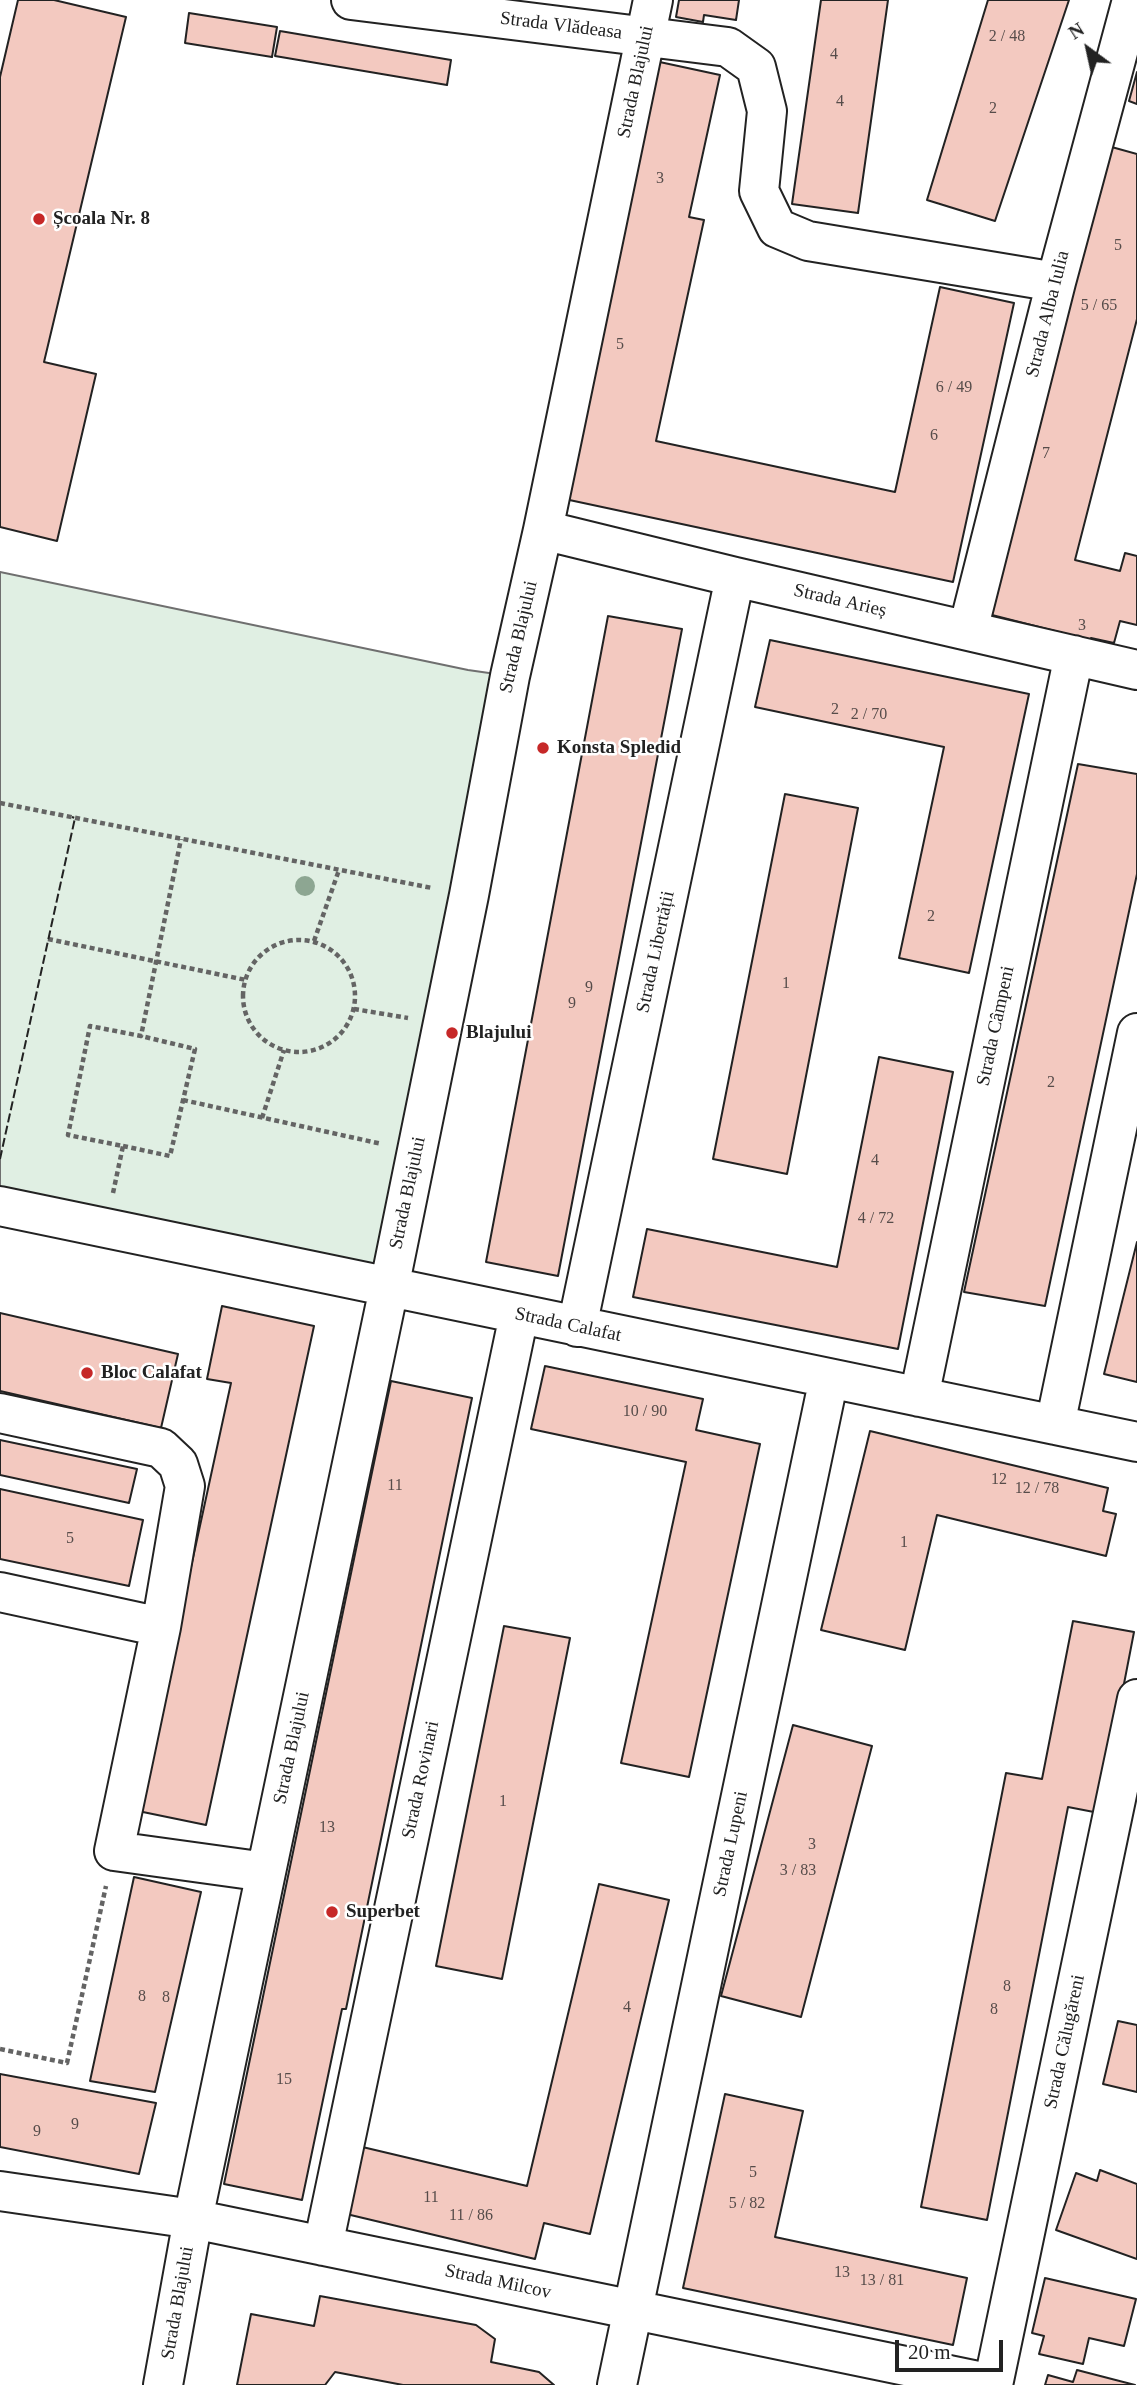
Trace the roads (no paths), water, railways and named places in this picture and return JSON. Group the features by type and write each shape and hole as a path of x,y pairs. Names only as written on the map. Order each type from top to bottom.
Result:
{"street":[{"name":"Strada Vlădeasa","path":"351,0 649,18 728,47 756,67 767,111 759,191 777,228 808,241 1056,282"},
{"name":"Strada Alba Iulia","path":"968,630 1056,282 1132,0"},
{"name":"Strada Blajului","path":"163,2385 193,2220 443,1024 510,676 543,530 649,18"},
{"name":"Strada Arieș","path":"543,530 1137,670"},
{"name":"Strada Libertății","path":"578,1327 735,577"},
{"name":"Strada Câmpeni","path":"919,1397 1074,655"},
{"path":"1055,1425 1137,1033"},
{"name":"Strada Calafat","path":"0,1206 1137,1442"},
{"name":"Strada Rovinari","path":"323,2246 519,1314"},
{"name":"Strada Lupeni","path":"617,2385 829,1378"},
{"path":"0,1413 161,1448 178,1464 185,1486 161,1627 114,1851 266,1872"},
{"path":"0,1592 161,1627"},
{"name":"Strada Călugăreni","path":"993,2385 1137,1699"},
{"name":"Strada Milcov","path":"0,2191 193,2220 993,2385"}],"place":[{"name":"Școala Nr. 8","path":"39,219"},
{"name":"Konsta Spledid","path":"543,748"},
{"name":"Blajului","path":"452,1033"},
{"name":"Bloc Calafat","path":"87,1373"},
{"name":"Superbet","path":"332,1912"}]}
